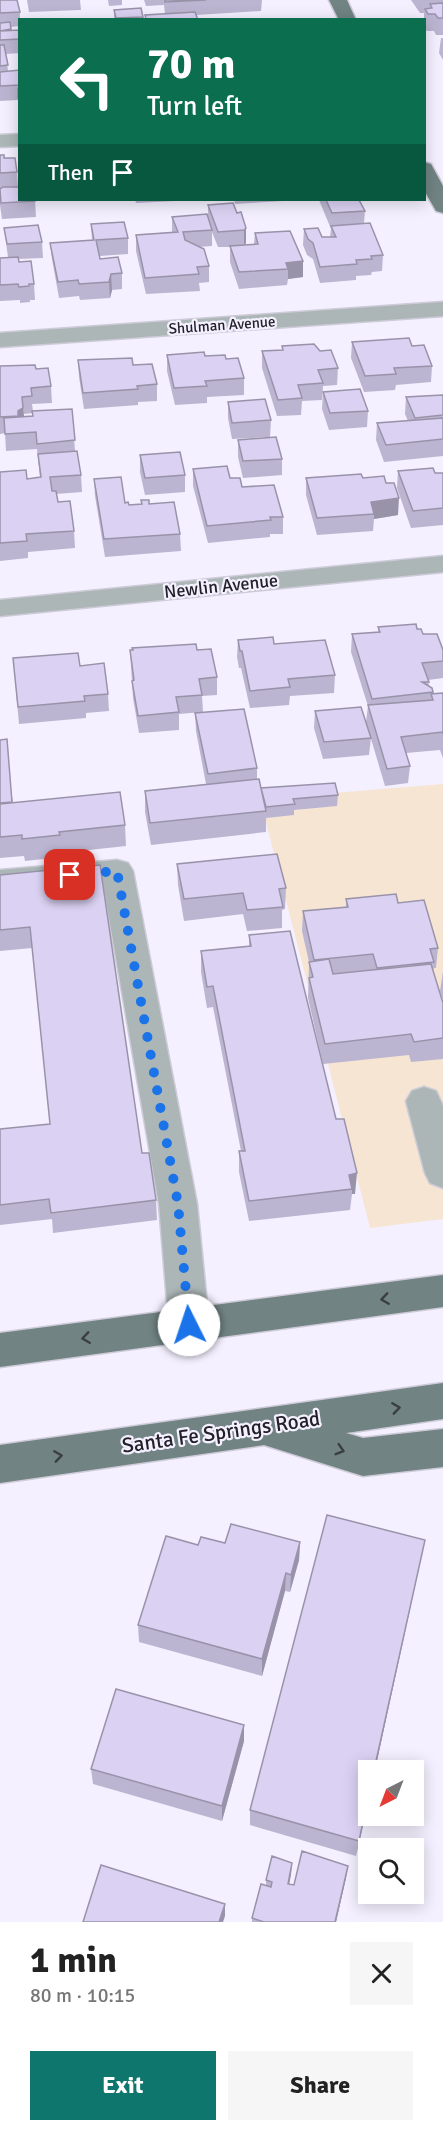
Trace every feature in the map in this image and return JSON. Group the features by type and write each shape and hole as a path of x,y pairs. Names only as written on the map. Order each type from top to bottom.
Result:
{"main road":[{"path":"338,0 347,18"},
{"path":"426,172 443,207"},
{"path":"0,1350 443,1291"},
{"name":"Santa Fe Springs Road","path":"0,1464 443,1401"},
{"path":"264,1426 363,1457 443,1448"}],"street":[{"path":"0,141 18,140"},
{"name":"Shulman Avenue","path":"0,340 443,309"},
{"name":"Newlin Avenue","path":"0,608 443,564"},
{"path":"0,881 117,871 178,1204 189,1325"},
{"path":"424,1101 443,1173"}],"shaded area":[{"path":"443,784 443,1219 370,1228 260,799"}],"building":[{"path":"0,0 17,0 20,12 0,13"},
{"path":"165,0 206,0 165,2"},
{"path":"443,3 443,18 438,18 435,14 428,14 425,9 432,8 430,4"},
{"path":"141,8 143,17 116,18 114,10"},
{"path":"195,12 197,18 146,18 145,15"},
{"path":"10,22 11,29 0,31 0,23"},
{"path":"18,30 18,39 0,40 0,31"},
{"path":"0,45 4,45 8,65 0,66"},
{"path":"18,70 18,85 0,86 0,72"},
{"path":"0,155 4,155 4,158 15,158 17,172 0,173"},
{"path":"18,187 18,201 35,201 1,203 0,189"},
{"path":"326,201 360,201 365,211 332,213"},
{"path":"233,203 237,213 241,212 246,228 218,232 208,205"},
{"path":"207,214 212,230 183,232 185,240 204,249 209,266 197,267 199,274 145,278 136,235 178,232 172,217"},
{"path":"124,222 128,238 96,240 100,259 118,257 122,273 111,274 109,282 79,284 78,280 58,282 50,243 94,240 91,224"},
{"path":"370,223 383,255 371,256 372,259 356,260 357,264 320,267 313,243 308,239 304,229 318,228 322,237 336,237 331,226"},
{"path":"38,225 42,242 7,244 4,228"},
{"path":"290,231 303,261 286,263 288,269 239,272 230,246 258,244 255,233"},
{"path":"18,257 19,262 31,261 34,284 19,287 18,284 0,285 0,258"},
{"path":"409,338 412,346 424,345 432,366 394,368 396,374 365,376 352,342"},
{"path":"314,344 320,351 331,350 338,368 318,370 323,383 298,385 302,398 278,400 262,351 283,350 282,346"},
{"path":"204,352 205,356 225,355 226,359 238,358 244,378 205,381 207,386 174,388 167,355"},
{"path":"132,358 133,365 152,364 157,384 137,386 138,389 83,393 78,360"},
{"path":"35,365 36,369 48,368 51,386 31,388 32,396 22,397 23,408 18,411 18,416 0,417 0,366"},
{"path":"360,389 368,411 330,413 323,392"},
{"path":"443,395 443,415 415,418 406,397"},
{"path":"265,399 271,420 232,423 228,402"},
{"path":"72,409 75,440 37,444 36,432 5,434 4,418 33,416 32,411"},
{"path":"443,418 443,439 386,445 377,423"},
{"path":"276,437 282,459 243,461 238,440"},
{"path":"77,451 81,475 50,477 52,491 56,491 58,502 70,501 74,531 26,534 27,541 0,543 0,472 26,470 27,479 41,477 38,454"},
{"path":"180,452 185,475 145,478 140,455"},
{"path":"227,466 230,478 240,478 242,487 274,485 283,517 207,526 193,469"},
{"path":"433,468 435,473 443,473 443,508 413,511 398,471"},
{"path":"361,474 363,478 384,476 386,483 394,483 399,498 371,502 374,514 317,518 306,478"},
{"path":"121,477 125,503 128,502 129,505 142,504 141,500 149,500 149,504 174,502 180,534 104,539 94,479"},
{"path":"416,624 417,629 421,629 423,634 437,634 443,650 443,661 422,663 429,682 422,682 432,688 433,692 372,699 352,634 380,632 378,627"},
{"path":"273,637 274,644 325,640 335,675 288,679 290,687 250,691 238,640"},
{"path":"196,644 197,650 211,649 217,677 199,679 202,695 176,697 179,712 138,716 130,650 133,650 132,648"},
{"path":"78,653 80,666 104,663 108,694 84,696 85,701 18,707 13,658"},
{"path":"443,693 443,734 442,732 401,737 410,766 387,769 368,705 433,700 431,694"},
{"path":"361,707 371,738 324,742 315,711"},
{"path":"244,709 257,768 208,774 195,713"},
{"path":"7,739 12,802 0,803 0,740"},
{"path":"259,779 266,811 150,823 145,791"},
{"path":"335,783 338,795 293,799 295,804 266,807 261,788"},
{"path":"120,792 125,825 59,832 60,835 22,839 22,835 0,837 0,804"},
{"path":"277,854 286,888 279,889 283,907 247,910 243,893 184,899 177,864"},
{"path":"100,865 142,1153 149,1153 156,1200 51,1213 49,1199 0,1205 0,1129 50,1124 30,927 0,930 0,875"},
{"path":"396,894 398,903 424,900 438,948 430,949 434,962 377,968 373,954 314,960 303,911 348,907 346,899"},
{"path":"290,931 336,1119 344,1119 357,1173 349,1175 352,1189 249,1201 239,1151 245,1151 213,986 207,987 201,951 251,946 249,935"},
{"path":"329,959 333,974 431,964 443,1003 443,1038 414,1042 411,1034 325,1044 309,978 313,977 309,962"},
{"path":"327,1515 425,1540 376,1760 358,1760 358,1826 362,1826 358,1841 250,1810"},
{"path":"231,1524 300,1542 291,1575 286,1573 262,1659 138,1625 166,1536 198,1545 201,1537 225,1543"},
{"path":"116,1689 244,1725 222,1806 91,1769"},
{"path":"302,1851 348,1866 335,1922 264,1922 252,1918 261,1884 271,1887 272,1882 266,1880 272,1856 292,1863 288,1884 294,1885"},
{"path":"101,1865 225,1904 219,1922 83,1922"}],"route":[{"path":"70,875 117,871 178,1204 189,1325"}]}
